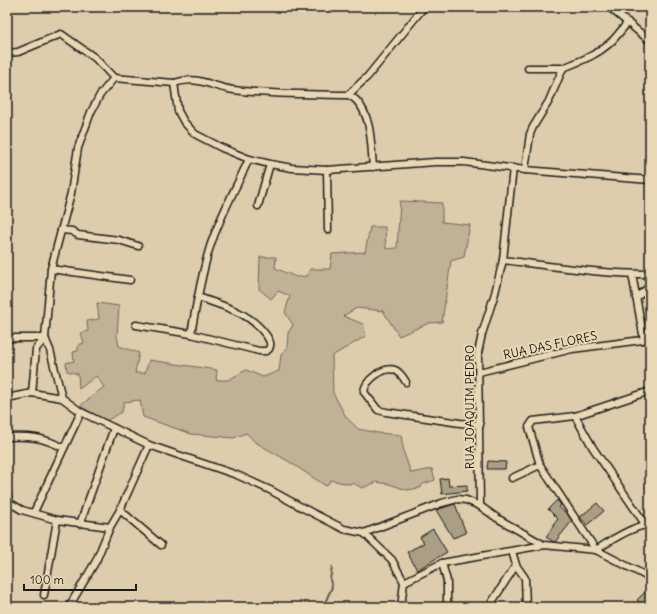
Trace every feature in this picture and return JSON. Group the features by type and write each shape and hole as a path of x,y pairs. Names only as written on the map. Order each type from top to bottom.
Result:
{"street":[{"path":"348,95 368,76 424,7"},
{"path":"609,7 650,41"},
{"path":"528,68 563,68 592,56 604,48 628,22"},
{"path":"7,53 18,52 64,34 95,58 114,78 174,82 182,80 195,80 232,90 348,95 356,100 364,112 368,125 374,167"},
{"path":"525,170 530,134 549,101 563,68"},
{"path":"62,398 50,350 45,338 51,269 71,192 78,148 91,112 100,95 114,78"},
{"path":"174,82 178,111 184,122 195,134 222,148 249,159 270,164 292,168 326,170 435,162 464,162 525,170 650,180"},
{"path":"191,334 198,297 210,249 228,203 249,159"},
{"path":"258,206 270,164"},
{"name":"RUA JOAQUIM PEDRO","path":"480,506 478,353 503,260 513,168"},
{"path":"326,170 328,230"},
{"path":"61,230 72,231 78,235 119,240 138,246"},
{"path":"503,260 575,270 650,274"},
{"path":"51,269 130,280"},
{"path":"632,274 636,298 647,339"},
{"path":"636,298 650,286"},
{"path":"136,325 191,334 260,351 266,351 269,349 271,346 268,338 259,325 252,319 242,313 198,297"},
{"path":"7,338 45,338"},
{"path":"32,393 36,349 45,338"},
{"name":"RUA DAS FLORES","path":"479,372 572,349 647,339"},
{"path":"406,382 399,372 387,369 366,384 364,392 378,410 480,425"},
{"path":"7,398 32,393 62,398 81,412 149,445 237,475 270,490 344,529 364,533 449,500 466,500 480,506 497,518 544,545"},
{"path":"596,550 540,465 529,429 530,424 533,421 575,416 649,393"},
{"path":"34,512 81,412"},
{"path":"575,416 593,448 647,524 621,534 596,550"},
{"path":"80,524 114,428"},
{"path":"7,437 36,437 50,441 64,448"},
{"path":"70,605 96,561 110,527 120,510 149,445"},
{"path":"512,478 540,465"},
{"path":"7,492 10,504 14,507 56,520 110,527"},
{"path":"120,510 161,545"},
{"path":"44,595 56,520"},
{"path":"364,533 392,560 404,582 402,607"},
{"path":"404,582 442,564 544,545 596,550 650,578"},
{"path":"512,551 516,565 526,578 526,607"},
{"path":"442,564 447,581 447,607"},
{"path":"490,607 495,596 516,565"}],"shaded area":[{"path":"400,201 442,203 442,222 470,225 464,257 451,261 442,322 429,323 399,336 383,311 357,308 343,316 363,324 366,336 332,356 333,393 346,417 358,429 401,435 404,453 411,473 432,469 435,480 423,484 420,488 407,490 377,482 362,488 353,483 348,484 331,480 326,486 288,461 255,442 246,433 234,438 191,434 143,417 140,400 124,402 122,412 106,421 80,406 104,387 96,376 79,389 78,374 67,371 66,363 74,361 73,352 78,351 78,345 84,343 81,333 88,331 87,321 99,319 97,303 119,306 117,336 119,346 139,353 135,373 145,373 149,360 217,370 216,380 228,380 246,370 263,377 279,371 281,355 287,348 288,333 293,325 285,312 290,296 278,291 271,299 259,289 260,257 276,257 275,268 296,277 307,276 310,269 330,269 332,254 365,252 370,227 385,227 386,249 397,248"}],"building":[{"path":"488,461 506,462 505,469 487,469"},
{"path":"448,478 449,486 467,485 467,491 442,494 440,479"},
{"path":"557,500 561,505 559,507 572,521 555,542 546,537 558,519 548,509"},
{"path":"597,503 604,511 587,525 580,517"},
{"path":"455,504 466,533 453,538 436,510"},
{"path":"433,529 447,552 417,570 407,552 424,543 420,537"},
{"path":"650,587 650,600 643,606 637,600"}],"waterway":[{"path":"323,607 332,587 330,580 332,567"}]}
